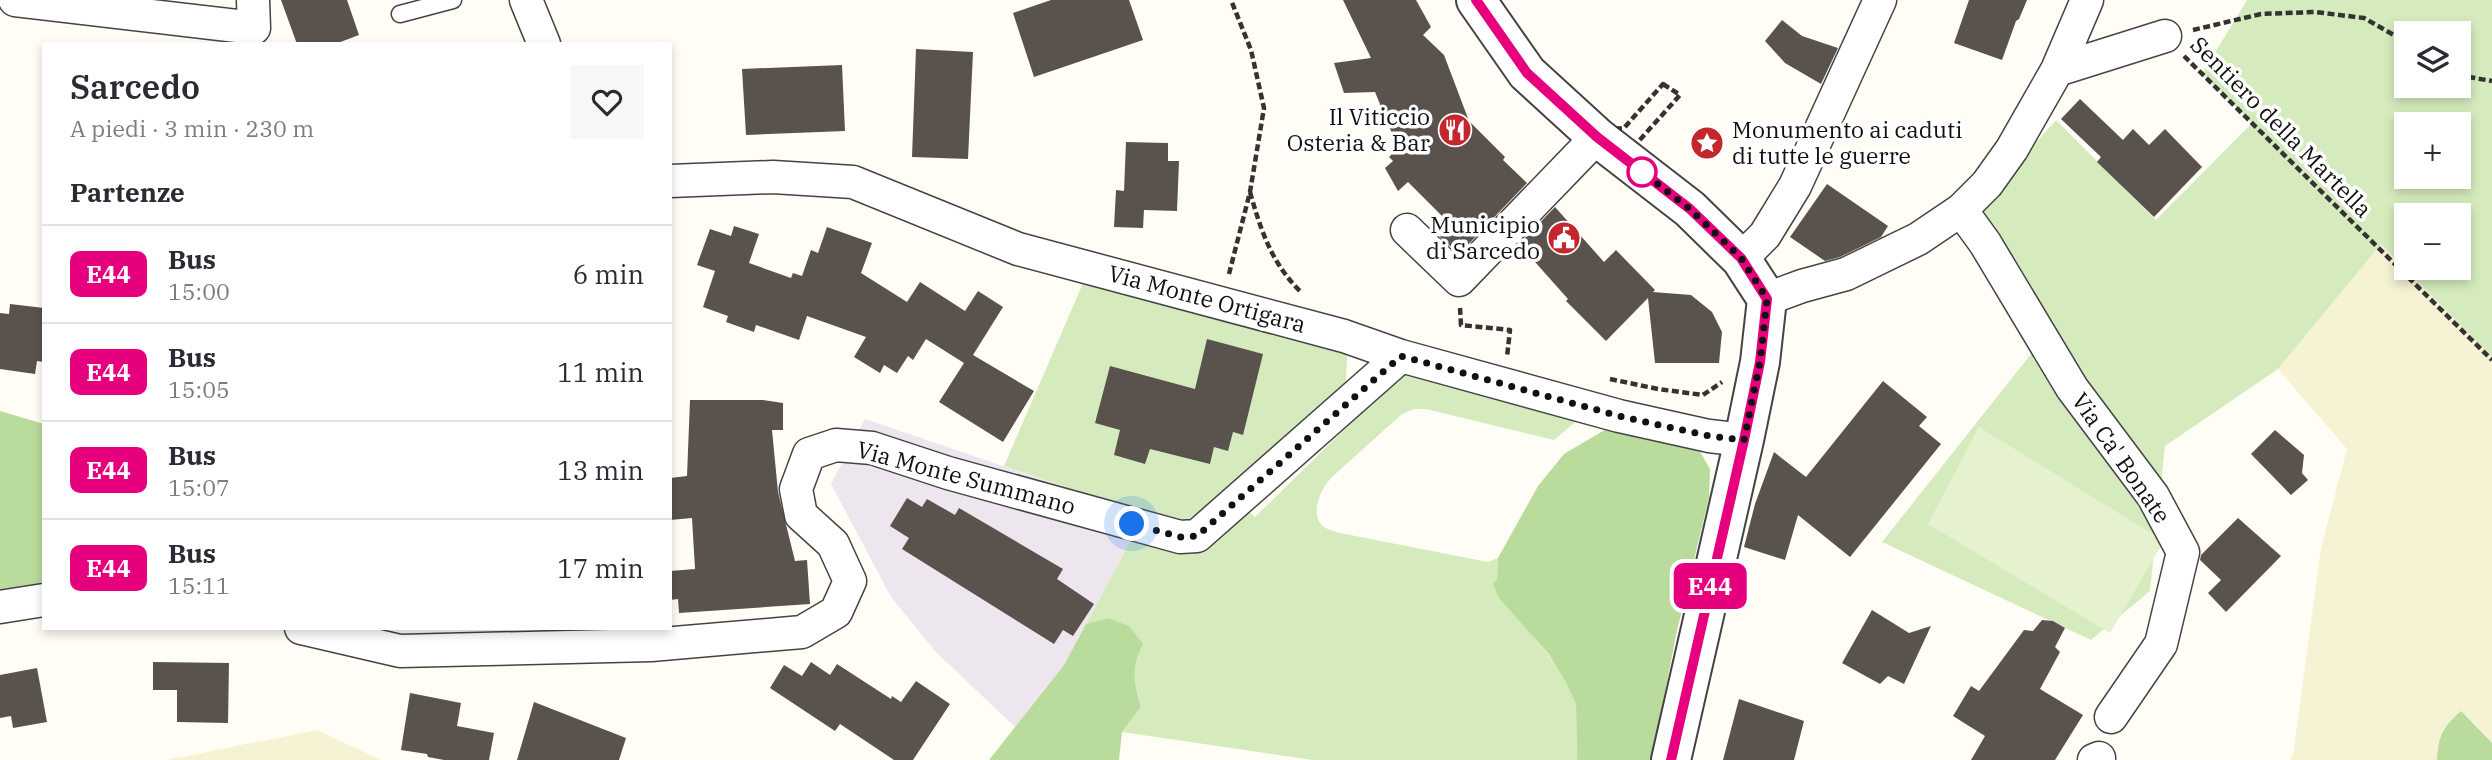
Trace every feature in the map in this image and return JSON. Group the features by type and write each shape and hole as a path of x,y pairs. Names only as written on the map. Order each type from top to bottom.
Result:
{"street":[{"path":"15,0 254,28 253,0"},
{"path":"526,0 543,42"},
{"path":"1476,0 1527,73 1597,137 1690,209 1741,258 1767,299 1760,362 1744,440 1671,760"},
{"path":"1741,258 1765,235 1795,186 1880,0"},
{"path":"1767,299 1846,274 1918,239 1961,211 1987,184 2011,149 2057,71 2087,0"},
{"path":"2057,71 2165,36"},
{"path":"1407,230 1459,280 1597,137"},
{"name":"Via Monte Ortigara","path":"672,181 773,177 853,182 1018,249 1344,336 1401,356 1619,416 1709,436 1744,440"},
{"name":"Via Ca' Bonate","path":"1961,211 1985,243 2072,388 2153,496 2183,552 2161,645 2111,717"},
{"name":"Via Monte Summano","path":"311,630 400,651 651,645 802,632 836,612 850,581 833,544 801,515 796,489 809,454 836,444 872,448 948,473 1181,537 1197,536 1401,356"},
{"path":"0,607 42,600"}],"lane":[{"path":"400,14 453,0"}],"path":[{"path":"1221,303 1250,192 1264,108 1251,50 1231,0"},
{"path":"2165,36 2262,14 2315,12 2364,18 2394,35"},
{"name":"Sentiero della Martella","path":"2165,36 2492,360"},
{"path":"2471,77 2492,81"},
{"path":"1664,85 1680,95 1637,143 1636,151 1614,129 1624,128 1664,85"},
{"path":"1250,192 1261,230 1283,274 1308,299"},
{"path":"1459,280 1461,325 1510,330 1507,358"},
{"path":"1658,389 1703,395"}],"shaded area":[{"path":"2382,243 2394,255 2394,280 2418,280 2492,357 2492,743 2461,712 2438,746 2437,760 2289,760 2293,755 2321,548 2347,449 2278,369"},
{"path":"865,419 1145,514 1064,665 1015,727 936,652 891,597 831,484"},
{"path":"317,730 381,760 167,760 236,746"}],"green space":[{"path":"2247,0 2492,0 2492,357 2416,280 2471,280 2471,203 2394,203 2394,257 2381,244 2278,369 2165,446 2150,591 2091,640 1882,542 2054,325 1964,224 2056,120 2156,220 2252,123 2202,74"},
{"path":"1090,267 1348,339 1345,398 1231,496 1255,517 1389,386 1404,375 1421,372 1580,418 1554,440 1426,409 1414,409 1402,414 1332,477 1321,492 1317,505 1318,517 1322,525 1329,530 1488,562 1498,558 1497,579 1548,654 1576,704 1577,760 1312,760 1122,732 1141,707 1133,675 1134,662 1108,618 1086,624 1145,514 1004,466"},
{"path":"0,411 42,423 42,594 0,598"},
{"path":"1613,425 1689,441 1699,450 1710,469 1709,497 1676,635 1652,760 1577,760 1576,704 1548,653 1499,598 1493,584 1497,579 1498,558 1538,486 1564,454"},
{"path":"1979,427 2164,541 2110,633 1928,524"},
{"path":"1108,618 1129,626 1143,644 1134,675 1141,707 1122,732 1119,760 989,760 1064,665 1086,624"},
{"path":"2461,711 2492,743 2492,760 2437,760 2443,732"}],"building":[{"path":"281,0 347,0 359,35 340,42 296,42"},
{"path":"1051,0 1129,0 1143,40 1034,77 1013,13"},
{"path":"1343,0 1416,0 1431,27 1423,35 1444,55 1469,121 1527,183 1459,254 1440,237 1449,223 1408,182 1398,191 1385,168 1393,161 1389,157 1398,148 1375,92 1344,93 1334,63 1371,58"},
{"path":"1969,0 2027,0 2002,60 1954,43"},
{"path":"1782,20 1802,36 1838,48 1821,84 1785,63 1765,41"},
{"path":"916,49 973,52 968,159 912,157"},
{"path":"842,65 845,131 746,135 742,69"},
{"path":"2080,99 2123,140 2133,129 2149,145 2165,129 2202,167 2154,217 2097,162 2101,157 2061,119"},
{"path":"1126,142 1168,143 1168,161 1179,161 1177,211 1144,210 1143,228 1114,227 1116,190 1124,191"},
{"path":"1827,184 1888,226 1881,237 1840,257 1825,261 1790,237"},
{"path":"1555,207 1604,262 1616,250 1655,290 1653,292 1691,295 1712,312 1722,332 1719,363 1655,363 1648,298 1606,341 1566,301 1568,299 1519,244"},
{"path":"734,226 759,234 749,263 791,278 793,273 802,276 811,250 818,253 827,227 872,243 861,273 907,302 920,282 965,311 978,291 1003,307 973,355 1034,391 1003,442 939,402 964,363 926,339 913,360 908,356 897,373 884,365 880,373 854,357 866,337 807,316 799,340 756,325 754,332 726,322 728,316 703,307 715,271 697,265 710,229 731,236"},
{"path":"10,304 42,308 42,362 37,361 35,374 0,369 0,313 9,314"},
{"path":"1207,339 1263,354 1243,435 1233,432 1228,451 1214,447 1210,464 1150,449 1145,464 1114,455 1120,430 1095,423 1110,366 1195,389"},
{"path":"1883,381 1927,417 1919,426 1941,444 1850,557 1798,515 1785,560 1744,547 1755,504 1774,452 1806,477"},
{"path":"690,400 763,400 783,403 783,430 772,430 778,492 795,561 807,560 810,604 679,613 678,599 672,600 672,571 695,569 692,518 672,520 672,478 687,476"},
{"path":"2275,430 2304,455 2302,473 2308,480 2291,495 2251,454"},
{"path":"907,498 922,507 927,499 955,515 959,508 1063,569 1057,579 1094,604 1073,636 1063,630 1054,644 902,549 909,538 890,526"},
{"path":"2238,518 2281,556 2226,612 2208,593 2221,580 2200,560 2201,555"},
{"path":"1872,610 1909,633 1931,626 1904,684 1888,676 1880,684 1842,663"},
{"path":"2042,620 2053,621 2065,628 2055,647 2060,652 2040,689 2083,715 2055,760 1971,760 1985,736 1953,716 1971,686 1979,691 2024,630 2033,631"},
{"path":"153,662 229,663 228,723 177,722 177,690 153,690"},
{"path":"811,662 830,675 837,664 891,699 892,696 901,702 916,681 950,704 913,760 894,760 840,724 835,731 770,688 784,665 802,676"},
{"path":"37,668 47,722 13,728 11,716 0,718 0,675"},
{"path":"410,693 461,703 457,726 494,733 489,760 444,760 401,750"},
{"path":"1739,699 1804,721 1794,760 1723,760"},
{"path":"534,702 626,738 619,760 517,760"}],"bus line":[{"name":"E44","path":"1476,0 1527,73 1597,137 1690,209 1741,258 1767,299 1760,362 1744,440 1671,760"}],"place":[{"name":"Il Viticcio Osteria & Bar","path":"1455,130"},
{"name":"Monumento ai caduti di tutte le guerre","path":"1707,143"},
{"name":"Municipio di Sarcedo","path":"1564,238"}],"route":[{"path":"1132,524 1181,537 1197,536 1401,356 1619,416 1709,436 1744,440 1760,362 1767,299 1741,258 1690,209 1642,172"}]}
